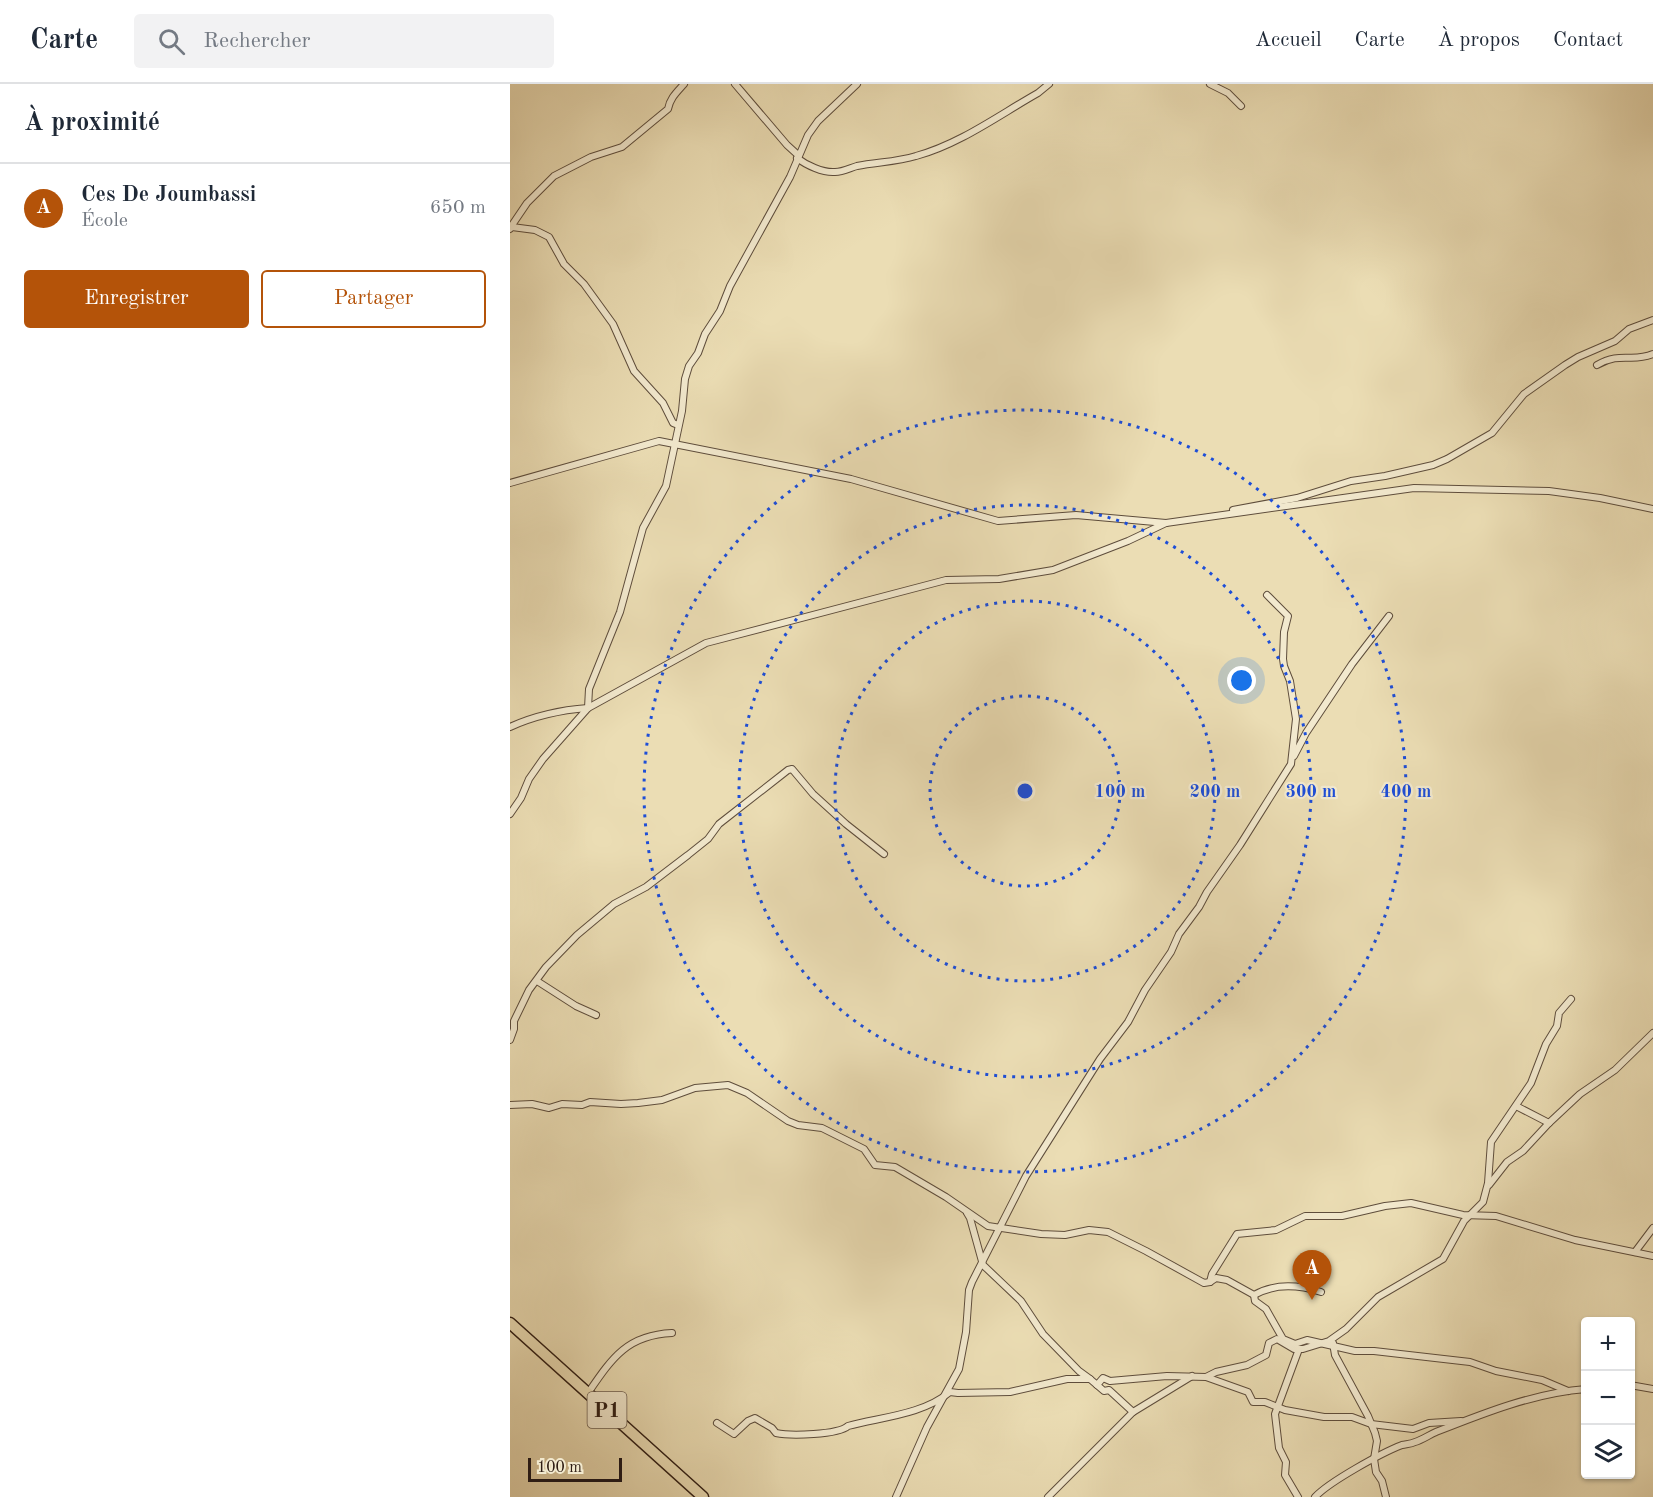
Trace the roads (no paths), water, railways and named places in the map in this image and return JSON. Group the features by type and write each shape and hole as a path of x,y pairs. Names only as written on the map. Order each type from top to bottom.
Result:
{"main road":[{"name":"P1","path":"510,1323 703,1497"}],"street":[{"path":"678,425 673,423 663,403 634,371 613,324 584,284 564,264 549,237 535,230 510,228 527,203 554,176 591,157 622,147 668,109 669,102 676,91 684,84"},
{"path":"735,84 798,157 808,165 837,172 858,166 897,161 938,149 1038,93 1049,84"},
{"path":"588,708 589,689 620,612 645,522 666,486 689,366 776,204 808,135 818,121 857,84"},
{"path":"1210,84 1228,93 1241,106"},
{"path":"1207,518 1263,503 1297,498 1351,481 1433,465 1447,459 1492,433 1524,394 1565,364 1615,341 1629,329 1653,320"},
{"path":"1598,365 1609,358 1620,356 1642,358 1653,354"},
{"path":"510,483 659,441 851,479 998,521 1076,515 1167,523 1414,488 1549,491 1653,508"},
{"path":"510,814 543,759 588,708 706,643 946,580 999,579 1053,570 1167,523"},
{"path":"1267,595 1288,616 1284,632 1283,659 1290,681 1296,719 1291,764"},
{"path":"896,1497 942,1398 959,1369 966,1332 969,1290 981,1261 1026,1176 1100,1059 1128,1022 1145,990 1171,952 1179,934 1194,916 1207,892 1240,845 1291,764 1316,717 1356,658 1389,616"},
{"path":"510,727 567,709 588,708"},
{"path":"510,1040 514,1021 523,1001 546,967 614,904 646,887 672,868 702,844 745,802 788,770 792,769 813,794 884,854"},
{"path":"537,981 576,1006 596,1015"},
{"path":"1333,1342 1378,1297 1443,1259 1464,1221 1482,1202 1488,1183 1491,1142 1537,1072 1546,1044 1557,1026 1559,1013 1571,999"},
{"path":"1486,1189 1507,1162 1523,1151 1580,1094 1615,1070 1653,1033"},
{"path":"510,1105 537,1105 549,1108 562,1104 582,1105 590,1102 638,1103 662,1100 695,1088 728,1085 747,1093 788,1121 798,1125 822,1128 864,1149 875,1165 895,1167 946,1197 987,1226 1053,1235 1089,1230 1108,1232 1204,1283 1216,1278 1227,1280 1254,1296 1255,1301 1266,1309 1283,1339 1295,1344 1307,1340 1319,1343"},
{"path":"1516,1107 1549,1123"},
{"path":"1210,1282 1212,1274 1227,1252 1233,1238 1240,1233 1276,1230 1305,1216 1342,1216 1400,1203 1418,1203 1469,1215 1496,1216 1575,1240 1653,1256"},
{"path":"966,1212 970,1218 981,1261 987,1269 1021,1301 1043,1334 1079,1371 1104,1390 1109,1390 1133,1412"},
{"path":"1635,1252 1653,1228"},
{"path":"1254,1296 1286,1286 1302,1286 1321,1292"},
{"path":"588,1393 603,1372 632,1342 652,1334 672,1333"},
{"path":"1206,1377 1216,1372 1247,1365 1266,1355 1269,1343 1277,1339 1294,1349 1333,1342 1355,1351 1374,1351 1470,1362 1496,1371 1542,1380 1568,1391"},
{"path":"1333,1342 1338,1361 1371,1424 1377,1441 1374,1459 1376,1472 1382,1481 1386,1497"},
{"path":"1298,1497 1285,1475 1286,1462 1278,1448 1275,1414 1299,1349"},
{"path":"1048,1497 1133,1412 1193,1376"},
{"path":"1097,1385 1103,1378 1110,1381 1206,1377 1248,1392 1253,1402 1265,1402 1284,1410 1324,1417 1352,1417 1371,1424 1413,1429 1429,1423 1465,1421"},
{"path":"717,1423 734,1434 744,1424 755,1418 776,1433 809,1434 843,1430 848,1426 917,1409 950,1392 958,1394 1010,1392 1061,1380 1090,1379"},
{"path":"1635,1386 1653,1389"},
{"path":"1315,1497 1323,1488 1402,1445 1416,1442 1509,1405 1581,1390"}],"place":[{"name":"Ces De Joumbassi","path":"1312,1300"}]}
